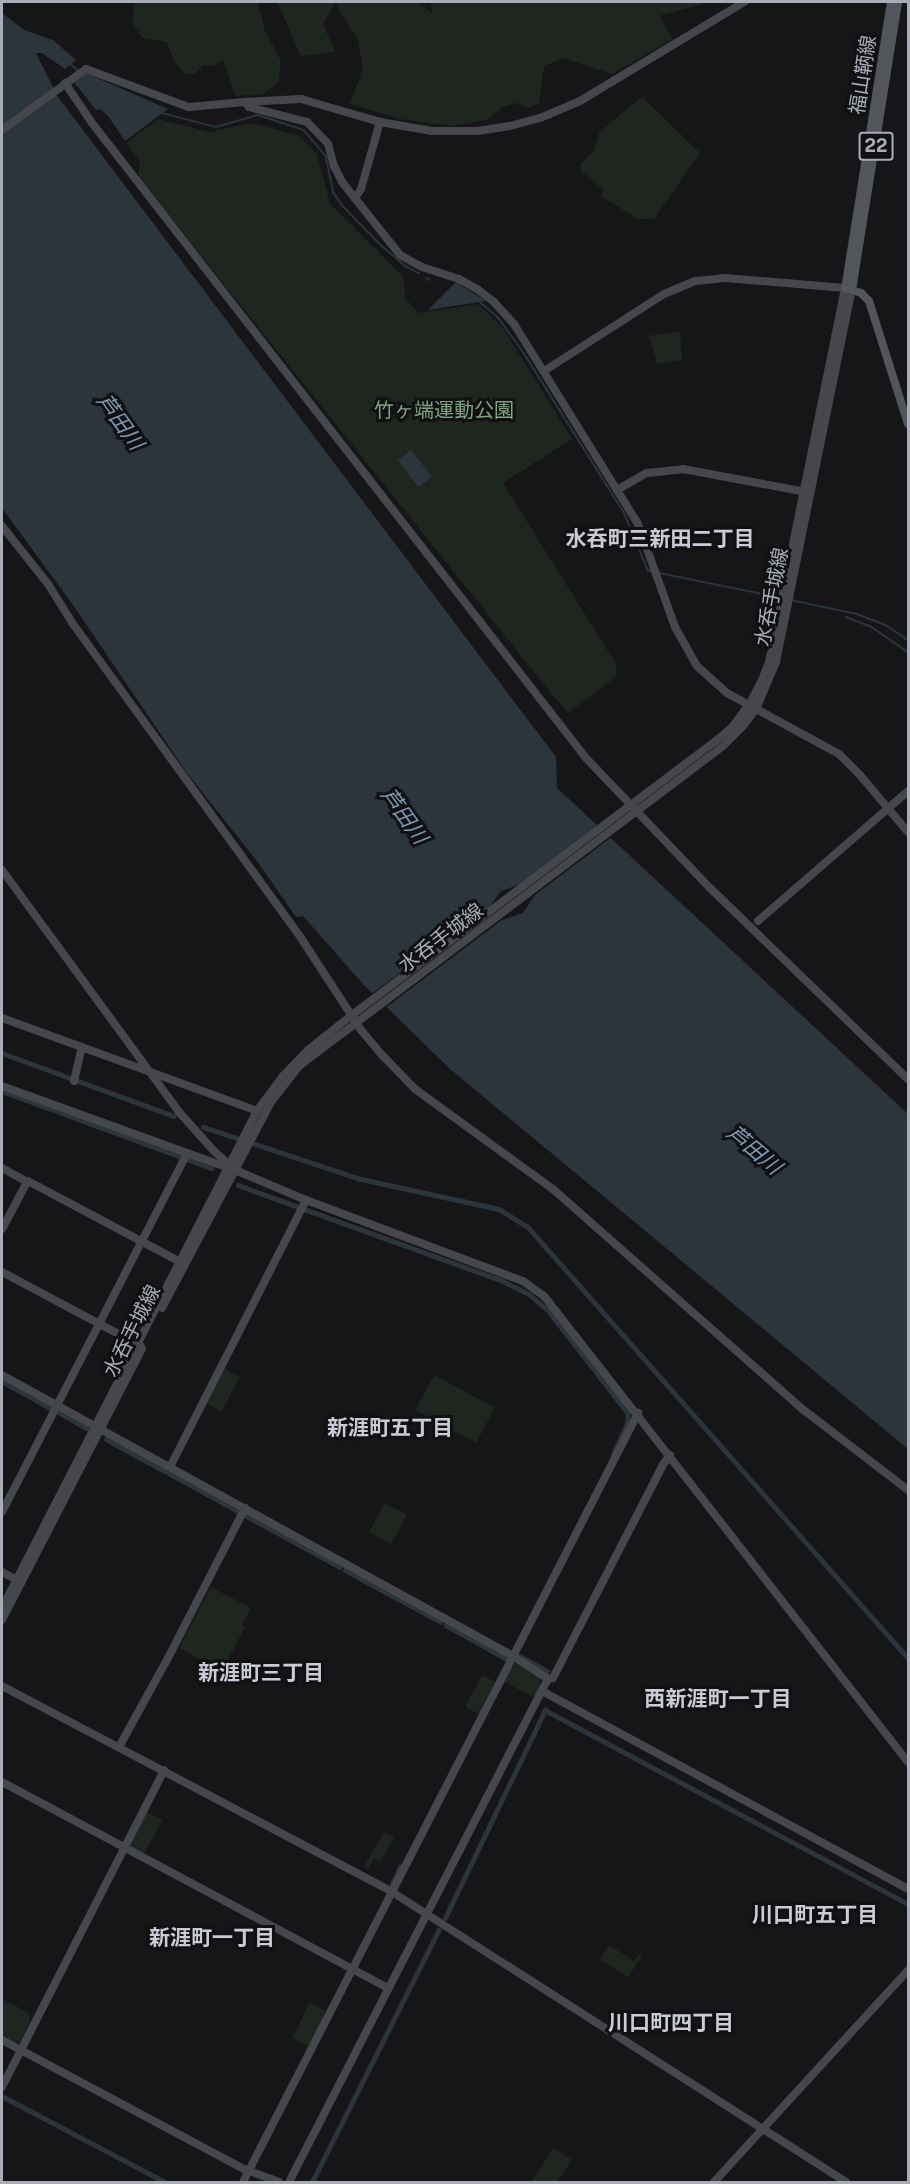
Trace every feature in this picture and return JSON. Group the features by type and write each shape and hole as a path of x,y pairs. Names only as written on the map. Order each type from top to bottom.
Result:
{"main road":[{"name":"福山鞆線","path":"848,289 891,2"},
{"name":"福山鞆線","path":"848,289 898,2"},
{"path":"848,289 866,298 874,313 909,424"}],"street":[{"path":"2,130 83,70 92,69 172,103 189,107 301,99 380,122 432,131 510,126 540,118 580,101 744,2"},
{"path":"64,83 92,123 586,758 710,888 909,1079"},
{"path":"245,102 249,107 307,122 328,144 334,166 355,198 400,255 422,267 459,279 495,302 514,324 544,370 638,524 679,637 697,666 727,693 838,754 909,832"},
{"path":"355,198 361,189 380,122"},
{"path":"544,370 664,294 695,281 726,278 848,289"},
{"name":"水呑手城線","path":"2,1608 183,1263 257,1111 296,1061 635,807 723,746 753,707 769,662 785,599 848,289"},
{"path":"617,490 647,473 683,469 807,492"},
{"path":"2,526 48,584 74,624 301,938 354,1018 379,1051 415,1089 554,1190 805,1411 909,1490"},
{"path":"758,921 909,791"},
{"path":"2,870 194,1130 231,1167"},
{"path":"2,1018 257,1111"},
{"name":"水呑手城線","path":"231,1167 286,1079 354,1018"},
{"path":"74,1079 82,1047"},
{"path":"2,1086 231,1167 306,1200 533,1287 555,1308 909,1762"},
{"path":"2,1512 187,1153"},
{"path":"2,1168 27,1182 2,1229"},
{"path":"28,1181 183,1263"},
{"path":"170,1467 306,1200"},
{"path":"2,1272 140,1345"},
{"path":"2,1375 513,1656 548,1679"},
{"path":"243,2182 638,1413"},
{"path":"289,2182 548,1679 553,1678 663,1463 670,1455"},
{"path":"119,1747 245,1508"},
{"path":"2,1572 18,1581"},
{"name":"水呑手城線","path":"2,1620 18,1581"},
{"path":"2,1686 392,1892 846,2182"},
{"path":"542,1691 909,1889"},
{"path":"2,2086 164,1770"},
{"path":"2,1782 123,1849 388,1988"},
{"path":"714,2182 909,1970"},
{"path":"2,2040 279,2182"}],"green space":[{"path":"135,2 258,2 265,31 281,61 278,83 263,94 235,96 223,59 213,66 203,65 195,74 184,74 174,61 167,42 143,38 132,24"},
{"path":"277,2 416,2 432,13 431,2 710,2 659,16 673,39 612,74 563,58 544,66 539,104 528,108 516,103 503,107 486,120 451,126 400,119 350,104 363,68 358,40 335,3 323,24 335,52 301,56"},
{"path":"642,97 700,153 654,219 638,219 601,196 604,190 581,171 581,163 594,151 600,131"},
{"name":"竹ヶ端運動公園","path":"158,119 210,132 251,123 298,135 317,154 330,204 404,278 405,298 419,313 478,304 503,328 572,439 503,483 616,664 616,677 568,713 529,666 140,179 138,173 140,161 126,143"},
{"path":"680,331 682,360 657,364 649,336"},
{"path":"223,1368 240,1377 221,1411 205,1402"},
{"path":"434,1375 495,1407 476,1443 415,1410"},
{"path":"385,1503 407,1515 391,1544 369,1532"},
{"path":"211,1587 251,1608 242,1625 245,1627 222,1671 179,1648"},
{"path":"516,1662 539,1675 540,1686 533,1697 503,1681"},
{"path":"482,1675 495,1682 478,1714 465,1707"},
{"path":"144,1810 162,1820 142,1857 124,1847"},
{"path":"384,1832 394,1838 380,1862 374,1858 368,1869 364,1867"},
{"path":"609,1945 634,1961 639,1954 642,1956 628,1977 600,1959"},
{"path":"2,1999 29,2013 30,2020 20,2042 13,2043 2,2037"},
{"path":"309,2003 326,2011 310,2046 293,2038"},
{"path":"553,2148 572,2160 557,2182 532,2181"}],"water":[{"name":"芦田川","path":"2,13 24,30 53,40 76,60 65,69 42,53 36,53 58,97 556,757 557,788 908,1114 908,1449 449,1068 363,984 303,916 296,917 257,861 187,773 73,605 2,508"},
{"path":"84,74 168,109 125,141 108,116 100,109 96,110 74,82"},
{"path":"456,282 486,301 428,310"},
{"path":"411,450 432,477 419,487 398,460"}],"pier":[{"path":"599,824 613,836 535,895 523,913 502,920 384,1009 370,995 489,907 501,891 520,884"}],"waterway":[{"path":"71,64 78,71"},
{"path":"162,113 216,127 258,115 304,130 326,156 334,193 342,205 380,244 405,266 419,273"},
{"path":"426,278 430,280"},
{"path":"480,302 498,317 524,353 625,514 648,570 651,571"},
{"path":"659,573 778,597"},
{"path":"791,600 857,614 886,625 908,640"},
{"path":"846,617 872,627 908,652"},
{"path":"2,1053 174,1116"},
{"path":"2,1091 211,1168"},
{"path":"203,1127 236,1138"},
{"path":"255,1144 357,1178 499,1209 528,1227 908,1658"},
{"path":"238,1185 503,1281 530,1295 548,1310 628,1413 628,1422 613,1455"},
{"path":"2,1381 52,1409"},
{"path":"57,1411 86,1428"},
{"path":"106,1439 165,1471"},
{"path":"169,1473 240,1512"},
{"path":"245,1515 340,1567"},
{"path":"345,1570 441,1622"},
{"path":"446,1625 507,1659"},
{"path":"520,1656 547,1671"},
{"path":"445,1918 545,1710 908,1904"},
{"path":"392,1884 400,1867"},
{"path":"312,2182 439,1930"},
{"path":"2,2096 165,2182"}],"district":[{"name":"水呑町三新田二丁目","path":"660,539"},
{"name":"新涯町五丁目","path":"390,1428"},
{"name":"新涯町三丁目","path":"261,1673"},
{"name":"西新涯町一丁目","path":"718,1699"},
{"name":"川口町五丁目","path":"815,1915"},
{"name":"新涯町一丁目","path":"212,1938"},
{"name":"川口町四丁目","path":"671,2023"}]}
